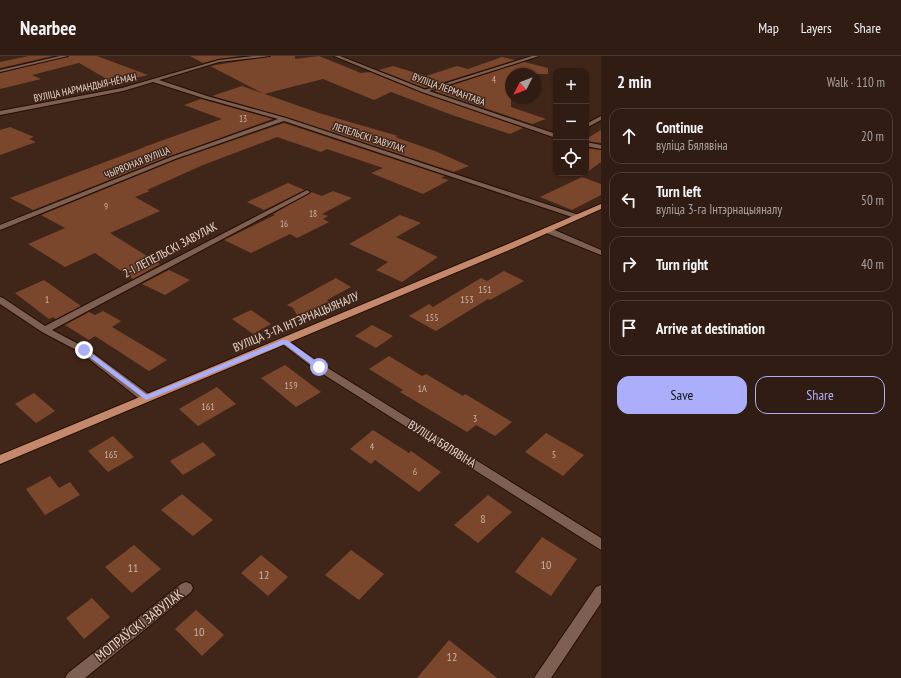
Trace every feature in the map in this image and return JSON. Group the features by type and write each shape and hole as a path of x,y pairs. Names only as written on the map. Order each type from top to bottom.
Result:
{"main road":[{"name":"ВУЛІЦА 3-ГА ІНТЭРНАЦЫЯНАЛУ","path":"0,460 601,206"}],"street":[{"path":"0,71 66,56"},
{"name":"ВУЛІЦА НАРМАНДЫЯ-НЁМАН","path":"0,113 123,90 217,58 268,56"},
{"name":"ВУЛІЦА ЛЕРМАНТАВА","path":"336,56 424,91 553,135"},
{"path":"424,91 537,56"},
{"name":"ЛЕПЕЛЬСКІ ЗАВУЛАК","path":"153,80 205,97 284,119 578,216"},
{"path":"589,124 601,118"},
{"name":"ЧЫРВОНАЯ ВУЛІЦА","path":"0,228 173,158 284,119"},
{"path":"589,145 601,147"},
{"name":"2-І ЛЕПЕЛЬСКІ ЗАВУЛАК","path":"45,330 307,192"},
{"path":"547,230 601,253"},
{"path":"0,301 45,330 84,350 146,398"},
{"name":"ВУЛІЦА БЯЛЯВІНА","path":"284,341 319,367 601,545"},
{"name":"МОПРАЎСКІ ЗАВУЛАК","path":"73,678 186,588"},
{"path":"542,678 601,591"}],"building":[{"path":"29,56 53,56 0,68 0,62"},
{"path":"69,56 97,56 148,75 114,83 79,63 32,75 41,79 0,89 0,73"},
{"path":"190,56 241,56 203,63"},
{"path":"271,56 295,56 295,59 319,56 361,73 370,72 422,93 523,128 510,134 452,115 391,92 374,100 323,79 264,94 210,66"},
{"path":"502,57 515,60 425,88 379,70 393,66 426,76 457,66 468,69"},
{"path":"524,62 548,68 548,74 541,74 541,68 505,68"},
{"path":"505,68 505,104 511,104 511,107 546,119 532,124 434,91"},
{"path":"242,86 319,113 398,136 395,137 435,151 469,166 454,172 286,117 212,96"},
{"path":"201,99 273,119 170,156 33,210 10,198 222,119 184,105"},
{"path":"284,123 445,176 441,178 449,180 423,194 371,173 383,168 327,149 321,152 277,137 203,165 147,190 150,191 135,197 160,211 110,233 160,264 133,279 95,253 65,267 28,244 65,228 41,215 176,160"},
{"path":"10,127 34,137 29,139 36,142 0,155 0,130"},
{"path":"601,130 601,143 589,141 589,137"},
{"path":"589,148 601,150 601,162 589,171"},
{"path":"582,177 601,184 601,195 572,210 540,197"},
{"path":"288,183 305,190 264,210 247,202"},
{"path":"333,191 352,198 322,214 328,216 323,219 329,222 297,238 290,234 251,253 224,240 275,215 273,214 311,192 322,196"},
{"path":"400,215 421,223 396,237 438,257 402,282 376,270 388,262 349,244"},
{"path":"169,270 190,280 165,295 142,284"},
{"path":"504,271 524,281 490,300 488,299 436,331 409,316 429,304 433,307 481,278 487,281"},
{"path":"336,278 351,287 327,300 329,301 305,315 301,313 297,315 293,308 287,305"},
{"path":"44,280 81,306 56,319 53,317 49,319 15,293"},
{"path":"251,310 271,324 253,334 232,319"},
{"path":"103,311 121,321 112,327 167,360 149,371 95,336 89,340 65,325 89,312 95,315"},
{"path":"372,325 393,336 376,348 355,336"},
{"path":"389,356 422,376 426,374 463,396 465,394 512,422 495,436 476,425 467,432 400,392 403,390 369,369"},
{"path":"285,365 321,392 296,407 261,378"},
{"path":"217,387 236,404 198,426 179,409"},
{"path":"34,393 55,411 36,423 15,404"},
{"path":"373,430 409,453 411,451 441,472 419,492 375,460 371,464 350,449"},
{"path":"546,433 584,455 563,476 525,452"},
{"path":"113,436 134,457 108,472 88,451"},
{"path":"203,442 216,455 183,475 170,461"},
{"path":"50,476 59,488 70,482 80,495 45,515 26,489"},
{"path":"182,494 213,520 193,536 161,510"},
{"path":"488,495 512,512 478,543 454,525"},
{"path":"542,537 577,559 551,596 515,572"},
{"path":"134,545 161,569 132,593 105,567"},
{"path":"351,550 384,574 359,600 325,575"},
{"path":"261,555 288,577 268,596 241,573"},
{"path":"92,598 110,617 84,639 66,618"},
{"path":"196,610 224,635 202,656 175,629"},
{"path":"449,640 497,678 417,678"}],"route":[{"path":"84,350 146,398 284,341 319,367"}]}
